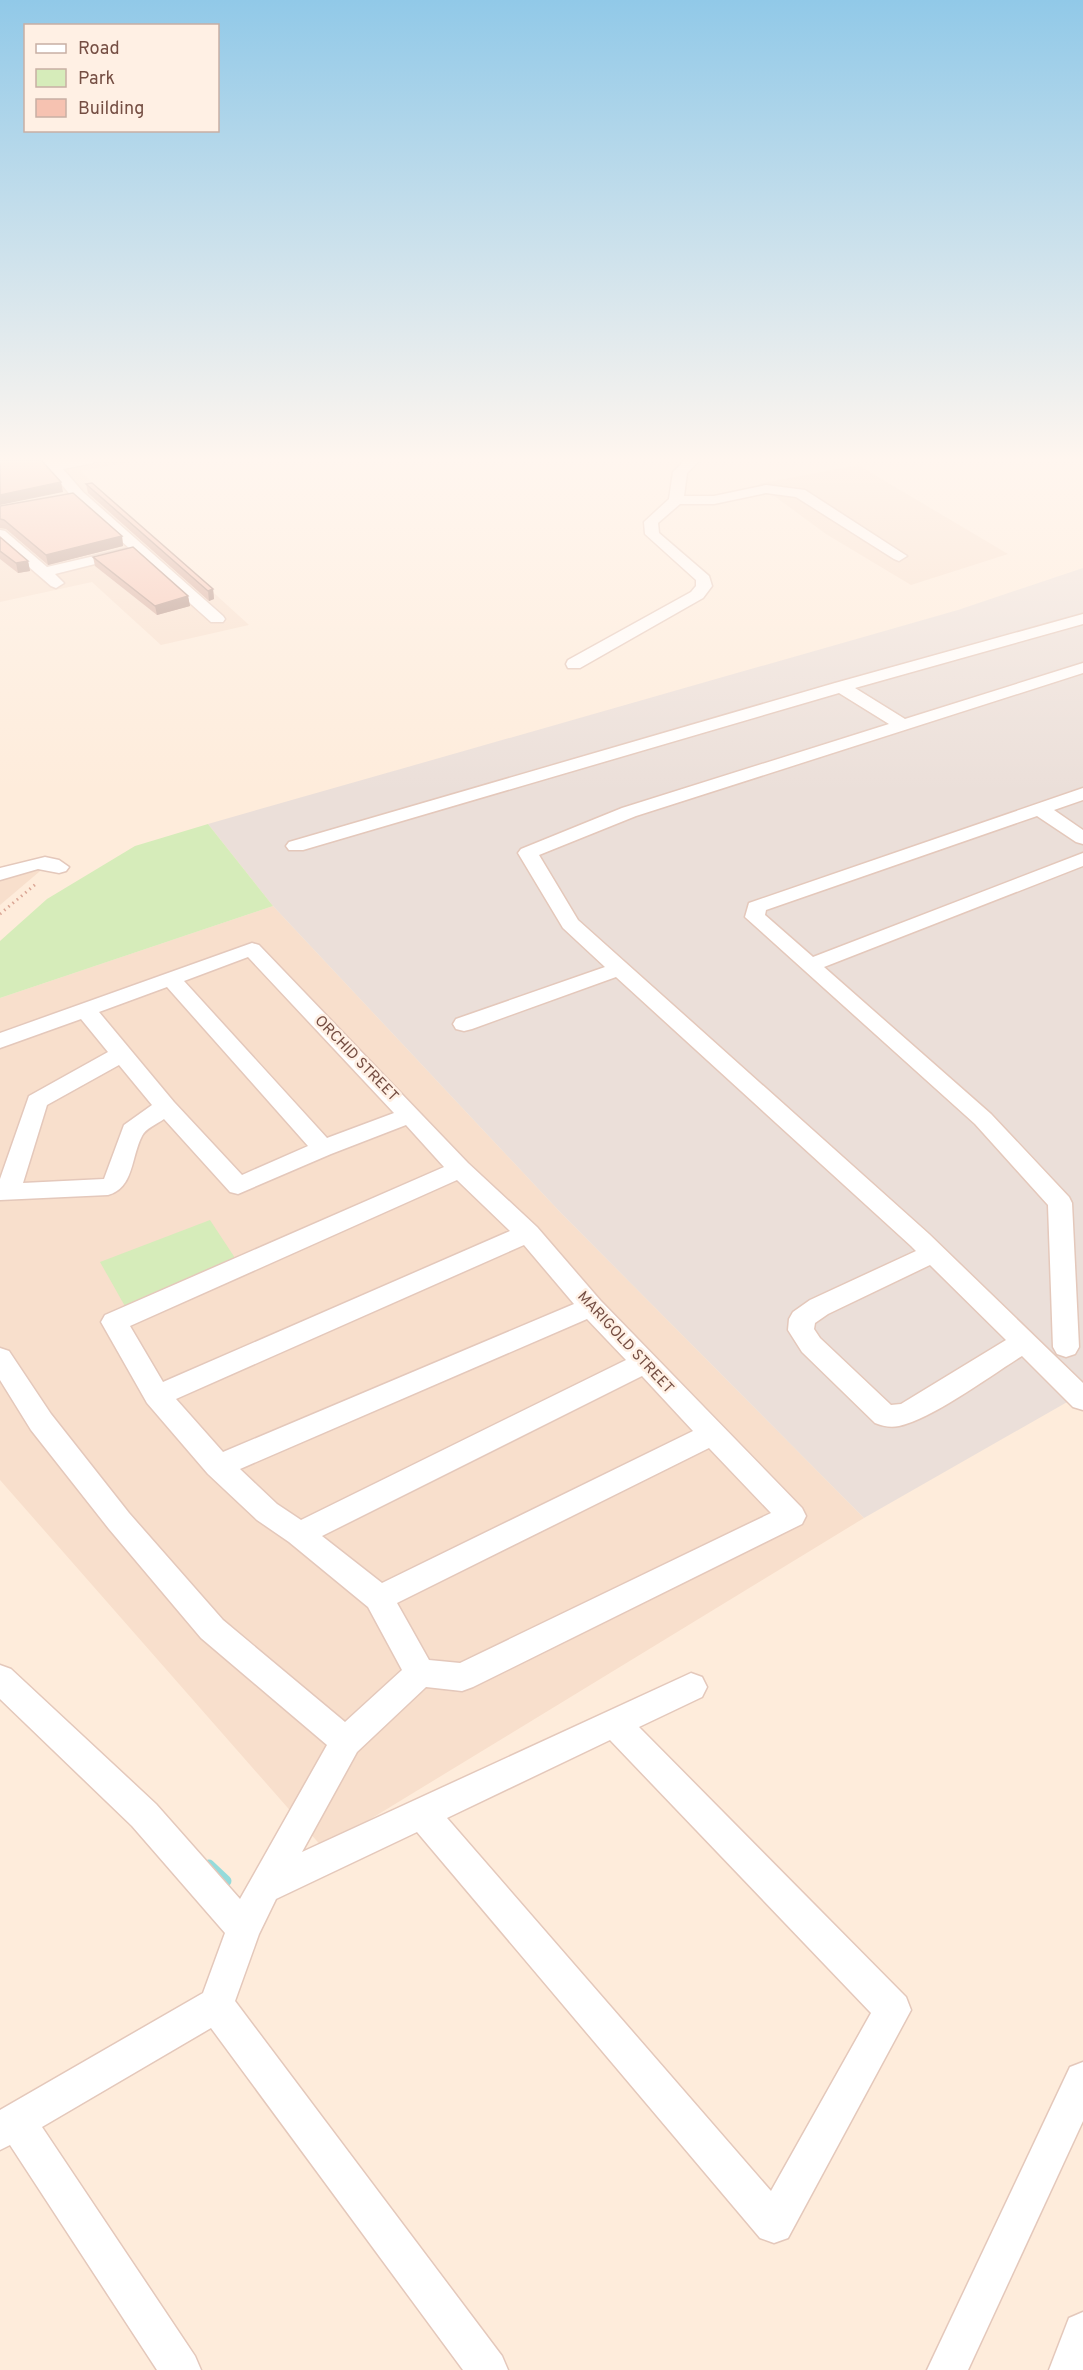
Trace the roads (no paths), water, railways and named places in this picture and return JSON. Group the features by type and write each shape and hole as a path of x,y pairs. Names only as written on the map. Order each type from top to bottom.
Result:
{"street":[{"path":"44,572 50,571"},
{"path":"162,571 217,619"},
{"path":"574,664 697,595 704,586 704,579 694,571"},
{"path":"44,572 58,585"},
{"path":"296,846 1083,618"},
{"path":"1083,668 629,812 528,853 570,924 933,1253 1083,1400"},
{"path":"841,687 904,726"},
{"path":"933,1253 819,1307 802,1319 801,1330 811,1345 885,1416 897,1416 910,1412 1032,1350 1074,1343 1060,1203 982,1119 754,917 756,907 1083,794"},
{"path":"1039,809 1083,838"},
{"path":"808,966 1083,859"},
{"path":"0,874 41,863 53,863 59,867"},
{"name":"ORCHID STREET","path":"171,980 252,949 460,1169"},
{"path":"464,1024 619,969"},
{"path":"0,1041 171,980 323,1148"},
{"path":"85,1010 166,1107 238,1186 323,1148 411,1115"},
{"path":"121,1054 37,1101 4,1191 108,1187 114,1183 132,1130 166,1107"},
{"path":"181,2370 8,2127 216,2005 244,1929 264,1887 346,1742 420,1673 379,1598 299,1534 267,1512 218,1466 157,1396 114,1322 460,1169"},
{"name":"MARIGOLD STREET","path":"420,1673 462,1677 792,1516 591,1307 528,1233 460,1169"},
{"path":"157,1396 528,1233"},
{"path":"218,1466 591,1307"},
{"path":"0,1358 41,1422 119,1521 212,1629 346,1742"},
{"path":"299,1534 645,1364"},
{"path":"379,1598 714,1433"},
{"path":"0,1679 144,1815 244,1929"},
{"path":"264,1887 691,1687"},
{"path":"422,1813 774,2224 893,2010 614,1723"},
{"path":"216,2005 488,2370"},
{"path":"947,2370 1083,2080"},
{"path":"1069,2370 1083,2332"}],"waterway":[{"path":"209,1865 226,1881"}]}
